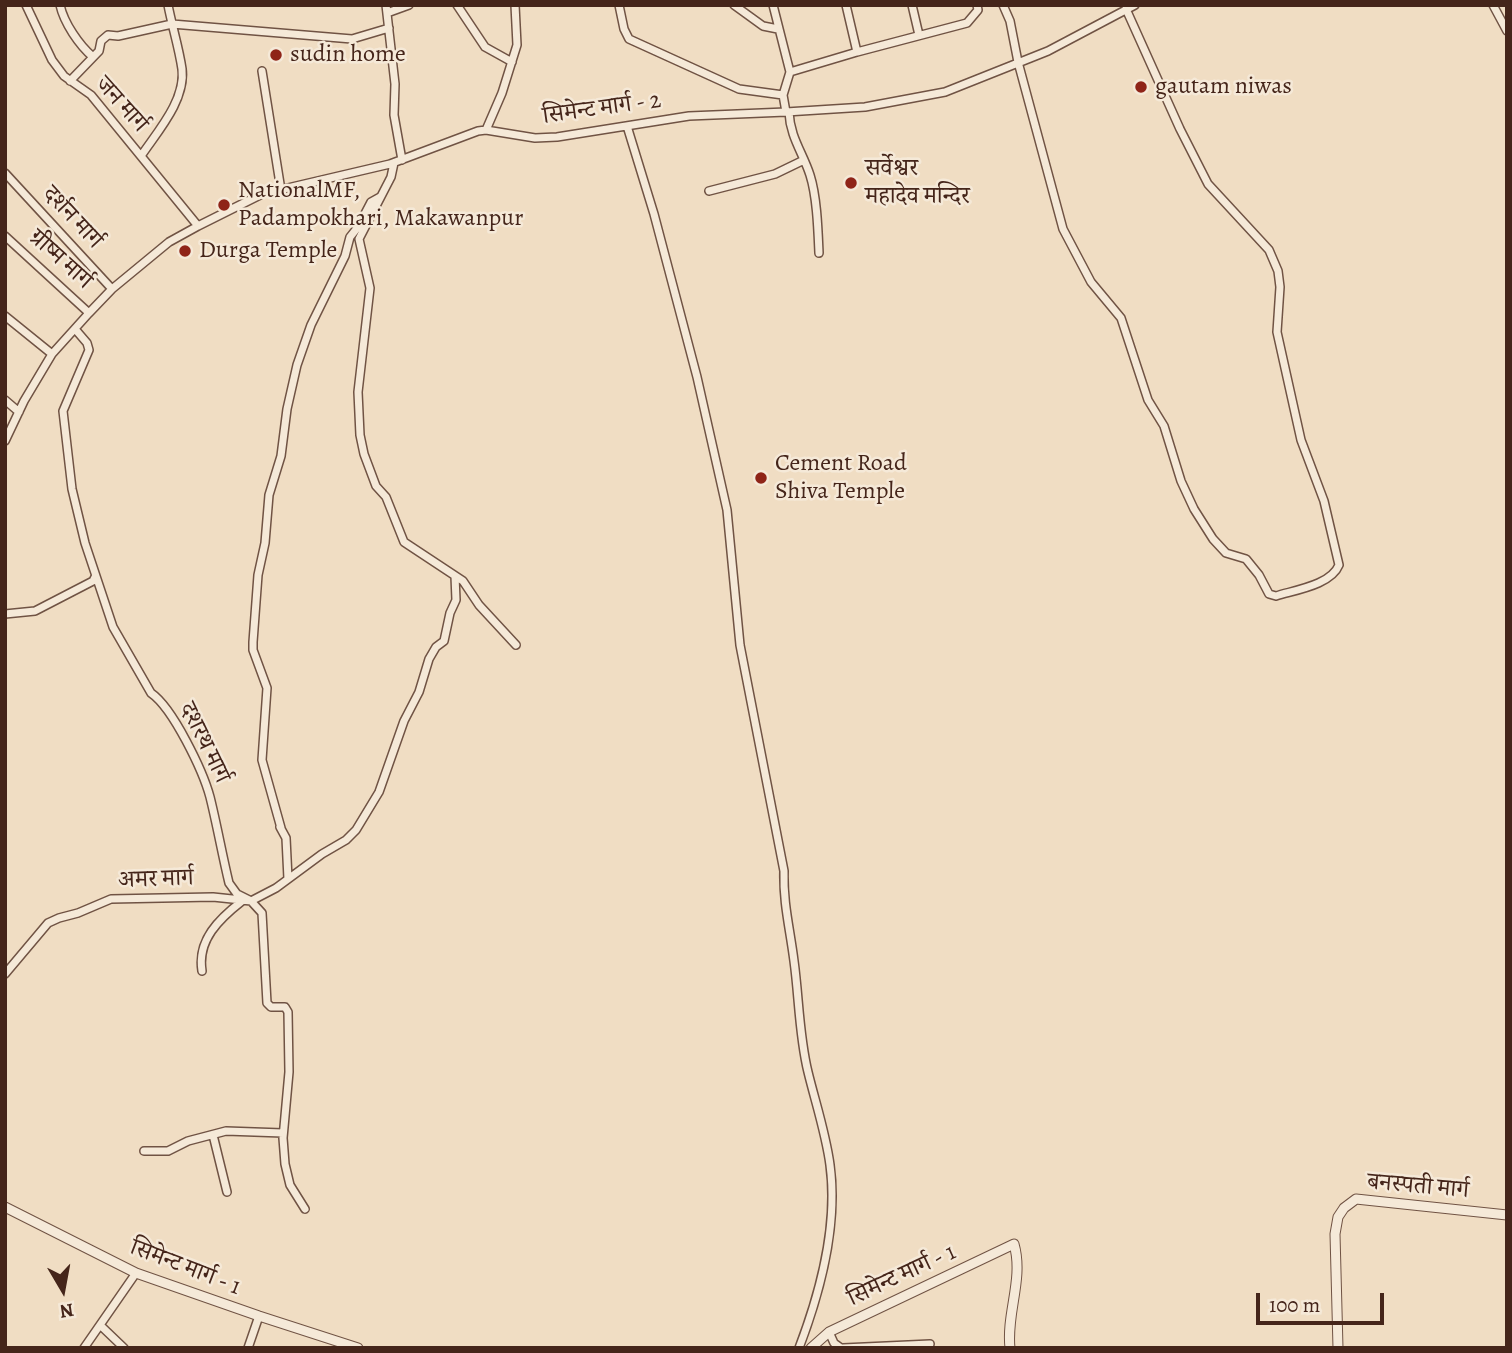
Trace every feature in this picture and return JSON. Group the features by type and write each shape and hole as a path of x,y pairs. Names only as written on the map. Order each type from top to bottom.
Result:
{"street":[{"name":"जन मार्ग","path":"26,5 52,60 70,81 91,95 198,226"},
{"path":"60,5 63,18 80,45 93,57"},
{"path":"141,156 174,106 180,91 183,71 168,5"},
{"path":"410,5 387,9 395,84 394,115 398,161 359,239 369,288 358,392 360,435 376,486 386,497 404,542 463,581 479,605 516,645"},
{"path":"457,5 485,47 512,62"},
{"path":"486,130 517,45 515,5"},
{"path":"619,5 629,39 740,89 783,95"},
{"path":"734,5 763,26 778,29"},
{"path":"773,5 790,72 783,95 790,127 811,177 819,253"},
{"path":"846,5 857,52"},
{"path":"912,5 919,35"},
{"path":"790,72 967,23 978,10 977,5"},
{"path":"1003,5 1010,21 1018,62 1063,229 1091,282 1121,318 1148,400 1164,426 1181,481 1194,509 1213,539 1226,553 1246,559 1269,594 1276,596 1327,579 1336,573 1339,565 1324,501 1301,440 1277,332 1280,287 1278,271 1269,250 1208,184 1126,9"},
{"name":"सिमेन्ट मार्ग - 2","path":"5,441 52,354 112,289 169,242 262,194 398,161 486,130 535,138 557,137 689,116 865,107 945,92 1048,51 1135,5"},
{"path":"1493,5 1507,31"},
{"path":"70,81 99,51 101,41 108,35 117,36 172,24 352,39 389,28"},
{"path":"262,71 281,190"},
{"path":"627,125 654,214 697,377 727,510 740,645 784,871 783,898 794,959 808,1072 830,1165 831,1209 822,1276 814,1309 799,1348"},
{"path":"709,191 775,174 804,160"},
{"name":"दर्शन मार्ग","path":"5,173 112,289"},
{"path":"288,879 286,838 280,827 262,754 267,688 253,650 258,575 265,543 269,495 281,456 287,409 304,343 317,310 345,256 350,237 371,202 380,197"},
{"name":"ग्रीष्म मार्ग","path":"5,236 89,313"},
{"path":"5,316 52,354"},
{"name":"दशरथ मार्ग","path":"75,329 89,349 63,411 72,489 95,577 113,627 151,693 160,699 181,733 207,788 229,883 237,894 251,901 262,913 267,1003 271,1007 285,1007 288,1012 289,1072 284,1133 285,1164 290,1185 305,1209"},
{"path":"5,400 19,412"},
{"path":"251,901 276,888 346,840 356,830 373,803 387,775 404,721 419,692 429,659 436,646 444,641 450,613 456,600 454,576"},
{"path":"5,614 35,611 93,581 95,577"},
{"name":"अमर मार्ग","path":"5,974 48,923 111,899 213,897 251,901"},
{"path":"202,971 200,963 207,936 230,910 242,901"},
{"path":"144,1151 168,1150 188,1140 226,1131 284,1133"},
{"path":"213,1135 228,1192"},
{"name":"बनस्पती मार्ग","path":"1338,1348 1335,1234 1338,1217 1349,1203 1356,1199 1395,1201 1507,1214"},
{"name":"सिमेन्ट मार्ग - 1","path":"5,1207 136,1273 358,1348"},
{"name":"सिमेन्ट मार्ग - 1","path":"811,1348 829,1332 1014,1244 1017,1255 1017,1284 1009,1333 1010,1348"},
{"path":"84,1348 136,1273"},
{"path":"248,1348 259,1316"},
{"path":"100,1325 124,1348"},
{"path":"829,1332 834,1343 842,1348 930,1344"}],"place":[{"name":"sudin home","path":"276,55"},
{"name":"gautam niwas","path":"1141,87"},
{"name":"सर्वेश्वर महादेव मन्दिर","path":"851,183"},
{"name":"NationalMF, Padampokhari, Makawanpur","path":"224,205"},
{"name":"Durga Temple","path":"185,251"},
{"name":"Cement Road Shiva Temple","path":"761,478"}]}
